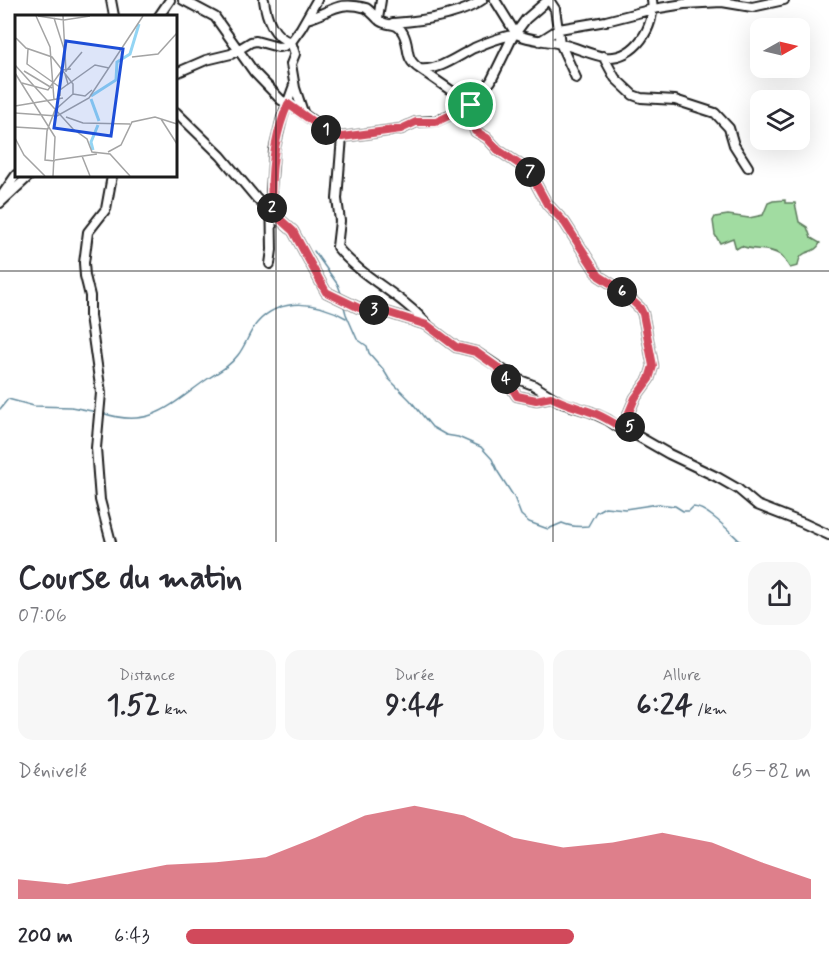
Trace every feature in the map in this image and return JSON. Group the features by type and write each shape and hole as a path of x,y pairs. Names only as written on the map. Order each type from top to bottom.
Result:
{"street":[{"path":"111,0 114,15"},
{"path":"160,15 170,0"},
{"path":"183,0 215,17 238,51 270,89 329,133 342,137 401,129 416,122 436,122 471,105 491,81 512,38 526,19 549,0 555,9 560,44 576,78"},
{"path":"264,0 271,26 289,42 295,54 291,64 294,85 303,113"},
{"path":"177,73 206,60 238,51 256,41 282,47 289,42 307,19 317,0"},
{"path":"378,19 381,0"},
{"path":"307,19 319,15 337,1 365,4 378,19 393,23 431,19 469,9 482,0"},
{"path":"495,0 516,34 527,39 560,44 603,56 623,54 641,40 653,9 652,0"},
{"path":"540,41 558,29 606,21 653,9 724,1 752,7 784,0"},
{"path":"393,23 403,32 410,59 420,69 471,105 475,131 529,171 547,204 565,223 599,276 618,288 640,308 653,366 649,379 635,398 627,417 634,434"},
{"path":"420,69 434,68 476,47 516,34"},
{"path":"603,56 615,78 633,94 641,98 675,100 715,113 729,128 734,145 748,167"},
{"path":"270,264 274,151 282,118 294,85"},
{"path":"177,113 221,156 257,199 293,231 326,292 359,308 386,312 427,325"},
{"path":"342,137 337,199 340,221 337,247 359,268 417,312 427,325 456,347 476,352 500,369 533,385 562,403 608,420 669,454 717,477 738,489 757,505 829,536"},
{"path":"0,198 15,176"},
{"path":"0,203 28,177"},
{"path":"111,542 100,500 96,448 101,393 84,263 88,232 106,209 112,177"},
{"path":"500,369 517,396 536,400 551,397"}],"green space":[{"path":"785,200 785,203 795,203 799,222 807,227 811,238 820,243 814,250 801,256 798,266 790,268 781,256 771,251 741,246 736,249 733,238 720,243 715,235 713,221 715,217 728,215 749,218 763,215 768,203"}],"waterway":[{"path":"314,251 338,285 342,296"},
{"path":"343,303 357,339 367,346 369,353 389,379 432,427 446,435 458,437 481,447 492,459 514,497 521,515 529,522 548,529 562,523 572,526 588,526 596,512 605,507 625,509 658,504 675,506 683,511 689,511 693,507 711,515 741,542"},
{"path":"102,413 133,418 146,416 169,406 231,363 241,351 257,323 277,309 288,305 312,305 346,318"},
{"path":"0,409 8,399 34,406 71,407 97,412"}],"route":[{"path":"288,104 338,137 401,129 416,122 436,122 471,105 475,131 529,171 547,204 565,223 599,276 618,288 640,308 643,314 653,366 645,387 635,398 627,417 627,422 634,434 591,412 575,408 551,397 536,400 517,396 500,369 476,352 456,347 427,325 386,312 359,308 326,292 312,270 293,231 272,212 274,151 288,104"}]}
